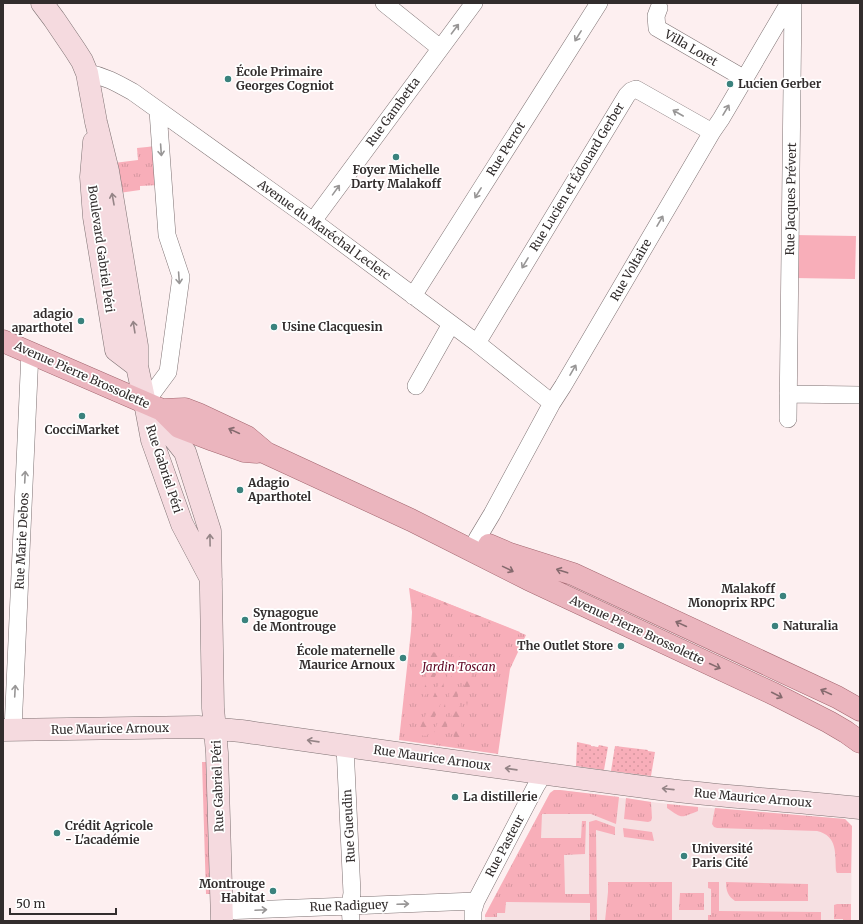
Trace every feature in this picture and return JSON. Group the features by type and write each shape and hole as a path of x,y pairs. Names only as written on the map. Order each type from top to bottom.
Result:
{"main road":[{"name":"Boulevard Gabriel Péri","path":"42,3 54,18 82,61 87,73 96,122 108,171 137,346 137,366 153,406"},
{"name":"Avenue Pierre Brossolette","path":"3,341 153,406 185,409 198,414 247,437 266,453 411,520 528,579 774,694 829,722 860,742"},
{"name":"Rue Gabriel Péri","path":"153,406 185,452 210,531 213,708 217,753 222,916"},
{"name":"Avenue Pierre Brossolette","path":"411,520 477,539 510,554 572,574 837,697 860,710"},
{"name":"Rue Maurice Arnoux","path":"8,730 215,728 693,792 860,808"}],"street":[{"path":"384,3 440,48"},
{"name":"Rue Gambetta","path":"313,221 474,3"},
{"name":"Rue Perrot","path":"413,296 599,3"},
{"name":"Rue Voltaire","path":"477,539 552,403 564,386 789,3"},
{"name":"Rue Jacques Prévert","path":"788,419 793,3"},
{"name":"Villa Loret","path":"659,8 656,16 657,28 744,79"},
{"name":"Avenue du Maréchal Leclerc","path":"87,73 108,79 133,92 313,221 451,324 552,403"},
{"name":"Rue Lucien et Édouard Gerber","path":"477,344 627,95 631,91 636,89 712,132"},
{"path":"153,406 168,372 181,277 167,235 158,111"},
{"path":"416,386 451,324"},
{"name":"Rue Marie Debos","path":"8,730 30,352"},
{"path":"788,394 860,395"},
{"name":"Rue Gueudin","path":"345,746 352,893 351,914"},
{"name":"Rue Pasteur","path":"472,921 476,901 544,773"},
{"name":"Rue Radiguey","path":"222,916 351,914 476,901"}],"shaded area":[{"name":"Université Paris Cité","path":"554,790 698,807 845,819 852,826 851,921 485,921 485,915 550,793"}],"green space":[{"path":"157,146 159,185 140,186 140,190 119,193 114,163 138,160 137,148"},
{"path":"794,235 856,236 855,279 794,278"},
{"name":"Jardin Toscan","path":"409,588 526,635 510,669 498,754 399,740 411,631 412,612"},
{"path":"409,588 520,632 518,635 410,590"},
{"path":"430,652 447,654 423,699"},
{"path":"453,655 455,670 448,683 446,668"},
{"path":"459,655 474,657 467,706"},
{"path":"442,676 445,693 427,736 417,735"},
{"path":"456,678 463,741 454,740 449,694"},
{"path":"445,704 448,734 434,732"},
{"path":"577,742 591,746 598,747 599,745 608,747 604,770 576,766"},
{"path":"615,746 655,752 651,776 611,771"},
{"path":"202,762 208,762 212,894 206,894"},
{"path":"554,790 619,797 616,824 591,814 542,814 541,838 581,838 582,821 586,821 585,854 564,855 565,894 589,894 589,822 596,820 615,827 615,835 596,830 597,921 590,921 590,903 506,902 505,913 497,913 497,917 485,917 550,793"},
{"path":"626,798 651,802 651,821 648,822 624,819"},
{"path":"667,804 698,807 698,811 688,815 679,816 667,808"},
{"path":"715,808 845,819 852,826 851,873 837,873 834,846 829,837 824,833 817,831 717,828 712,824"},
{"path":"623,828 652,832 654,841 624,837"},
{"path":"608,882 672,882 672,921 605,921"},
{"path":"708,882 719,882 719,911 821,912 821,920 708,921 708,915 711,915 711,889 708,888"},
{"path":"726,882 808,884 808,901 735,901 728,893"},
{"path":"680,893 704,893 704,910 679,910"},
{"path":"851,904 851,921 834,919 834,905"}],"place":[{"name":"École Primaire Georges Cogniot","path":"228,79"},
{"name":"Lucien Gerber","path":"730,84"},
{"name":"Foyer Michelle Darty Malakoff","path":"396,157"},
{"name":"adagio aparthotel","path":"81,321"},
{"name":"Usine Clacquesin","path":"274,327"},
{"name":"CocciMarket","path":"82,416"},
{"name":"Adagio Aparthotel","path":"240,490"},
{"name":"Malakoff Monoprix RPC","path":"783,596"},
{"name":"Synagogue de Montrouge","path":"245,620"},
{"name":"Naturalia","path":"775,626"},
{"name":"The Outlet Store","path":"621,646"},
{"name":"École maternelle Maurice Arnoux","path":"403,658"},
{"name":"La distillerie","path":"455,797"},
{"name":"Crédit Agricole - L'académie","path":"57,833"},
{"name":"Université Paris Cité","path":"684,856"},
{"name":"Montrouge Habitat","path":"273,891"}]}
